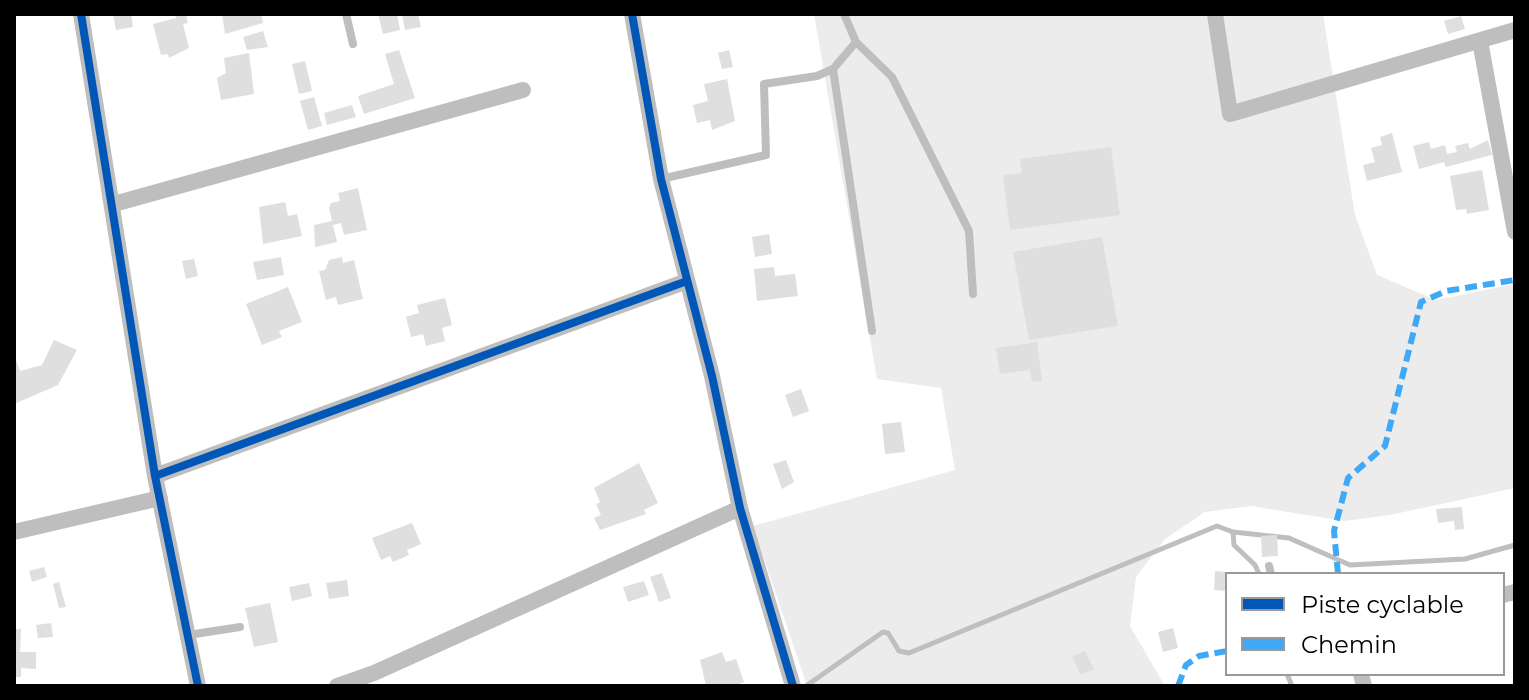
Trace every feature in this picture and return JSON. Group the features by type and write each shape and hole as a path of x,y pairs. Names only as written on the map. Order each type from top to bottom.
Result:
{"street":[{"path":"81,14 114,204 155,476 198,686"},
{"path":"632,14 661,179 740,508 793,686"},
{"path":"1215,14 1230,114 1515,30"},
{"path":"1480,41 1515,232"},
{"path":"114,204 523,90"},
{"path":"155,476 687,281"},
{"path":"14,532 160,498"},
{"path":"337,686 375,676 740,508"}],"lane":[{"path":"346,14 353,44"},
{"path":"844,14 856,42 892,77 969,231 973,294"},
{"path":"661,179 766,155 764,84 817,76 833,69 856,42"},
{"path":"833,69 872,331"},
{"path":"188,635 240,627"}],"shaded area":[{"path":"814,14 1323,14 1355,215 1377,275 1436,300 1515,284 1515,488 1390,515 1344,521 1251,506 1205,512 1165,539 1136,577 1130,626 1165,686 807,686 753,526 955,470 941,388 877,379"}],"building":[{"path":"113,14 131,14 133,27 116,30"},
{"path":"175,14 186,14 188,23 183,24 189,48 169,58 168,54 161,55 153,24 176,18"},
{"path":"222,14 261,14 263,23 225,34"},
{"path":"378,14 397,14 400,30 383,34"},
{"path":"402,14 418,14 421,27 405,30"},
{"path":"1461,16 1465,29 1448,34 1444,21"},
{"path":"263,31 268,47 247,50 243,37"},
{"path":"399,50 415,98 364,114 358,96 394,84 385,54"},
{"path":"729,50 733,67 722,69 718,53"},
{"path":"249,53 254,94 221,100 217,78 226,73 224,58"},
{"path":"305,61 312,91 299,94 292,64"},
{"path":"727,79 735,121 712,130 710,120 697,123 693,105 708,101 704,84"},
{"path":"314,97 322,126 308,130 300,101"},
{"path":"352,105 356,117 327,125 324,113"},
{"path":"1392,133 1402,172 1367,181 1363,165 1375,162 1371,148 1382,145 1380,137"},
{"path":"1488,140 1492,155 1446,167 1444,162 1419,169 1413,146 1429,142 1431,149 1445,145 1447,154 1457,152 1455,146 1468,143 1470,149"},
{"path":"1111,147 1120,215 1010,230 1003,175 1022,173 1020,159"},
{"path":"1482,170 1489,210 1467,214 1466,209 1456,210 1450,176"},
{"path":"358,188 367,230 344,235 341,223 333,225 337,242 315,247 314,225 332,221 329,208 331,203 340,201 338,193"},
{"path":"285,202 288,216 297,214 302,236 263,244 259,207"},
{"path":"769,234 772,254 755,257 752,237"},
{"path":"1102,237 1118,326 1029,340 1013,252"},
{"path":"281,257 284,275 257,280 253,262"},
{"path":"342,257 343,263 354,260 363,299 338,305 336,297 326,300 319,271 325,270 329,260"},
{"path":"194,259 198,276 186,279 182,261"},
{"path":"774,267 775,276 795,274 798,296 757,301 754,269"},
{"path":"288,287 302,322 279,331 282,337 262,345 246,304"},
{"path":"445,298 452,325 442,328 445,341 426,346 423,334 411,337 406,317 419,313 417,305"},
{"path":"54,340 77,350 58,385 14,404 14,354 20,371 42,365"},
{"path":"1037,342 1042,381 1032,382 1030,370 1000,374 996,348"},
{"path":"801,389 809,411 793,417 785,395"},
{"path":"901,422 905,452 885,454 882,424"},
{"path":"786,460 794,482 782,489 773,464"},
{"path":"639,463 658,503 644,510 646,514 600,530 594,518 601,515 594,488"},
{"path":"1462,507 1464,529 1455,530 1454,521 1438,523 1436,509"},
{"path":"412,523 421,544 407,550 409,555 393,562 390,556 381,560 372,538"},
{"path":"1277,535 1278,556 1262,557 1261,536"},
{"path":"44,567 47,577 32,582 29,571"},
{"path":"1215,571 1227,572 1225,591 1214,590"},
{"path":"662,573 671,598 659,602 650,577"},
{"path":"347,580 349,596 329,599 326,583"},
{"path":"644,581 649,595 628,602 623,587"},
{"path":"59,582 66,607 59,608 53,584"},
{"path":"309,583 312,596 292,601 289,587"},
{"path":"270,603 278,642 254,647 245,608"},
{"path":"51,623 53,637 38,638 36,625"},
{"path":"1173,628 1178,648 1163,652 1158,632"},
{"path":"14,629 21,629 20,652 36,652 36,669 21,668 21,677 14,677"},
{"path":"1085,651 1094,669 1081,675 1072,657"},
{"path":"722,652 726,662 736,659 744,682 734,686 706,686 700,660"}],"waterway":[{"path":"806,686 883,632 888,633 899,651 909,653 1217,526 1233,532 1234,545 1258,572"},
{"path":"1233,532 1289,538 1350,565 1465,559 1515,545"},
{"path":"1288,676 1292,686"}],"marked path":[{"path":"1338,572 1334,531 1348,478 1385,446 1421,302 1446,291 1515,280"},
{"path":"1178,686 1186,665 1199,656 1225,651"}],"cycle path":[{"path":"81,14 155,476 198,686"},
{"path":"632,14 661,179 712,376 740,508 793,686"},
{"path":"155,476 687,281"}]}
